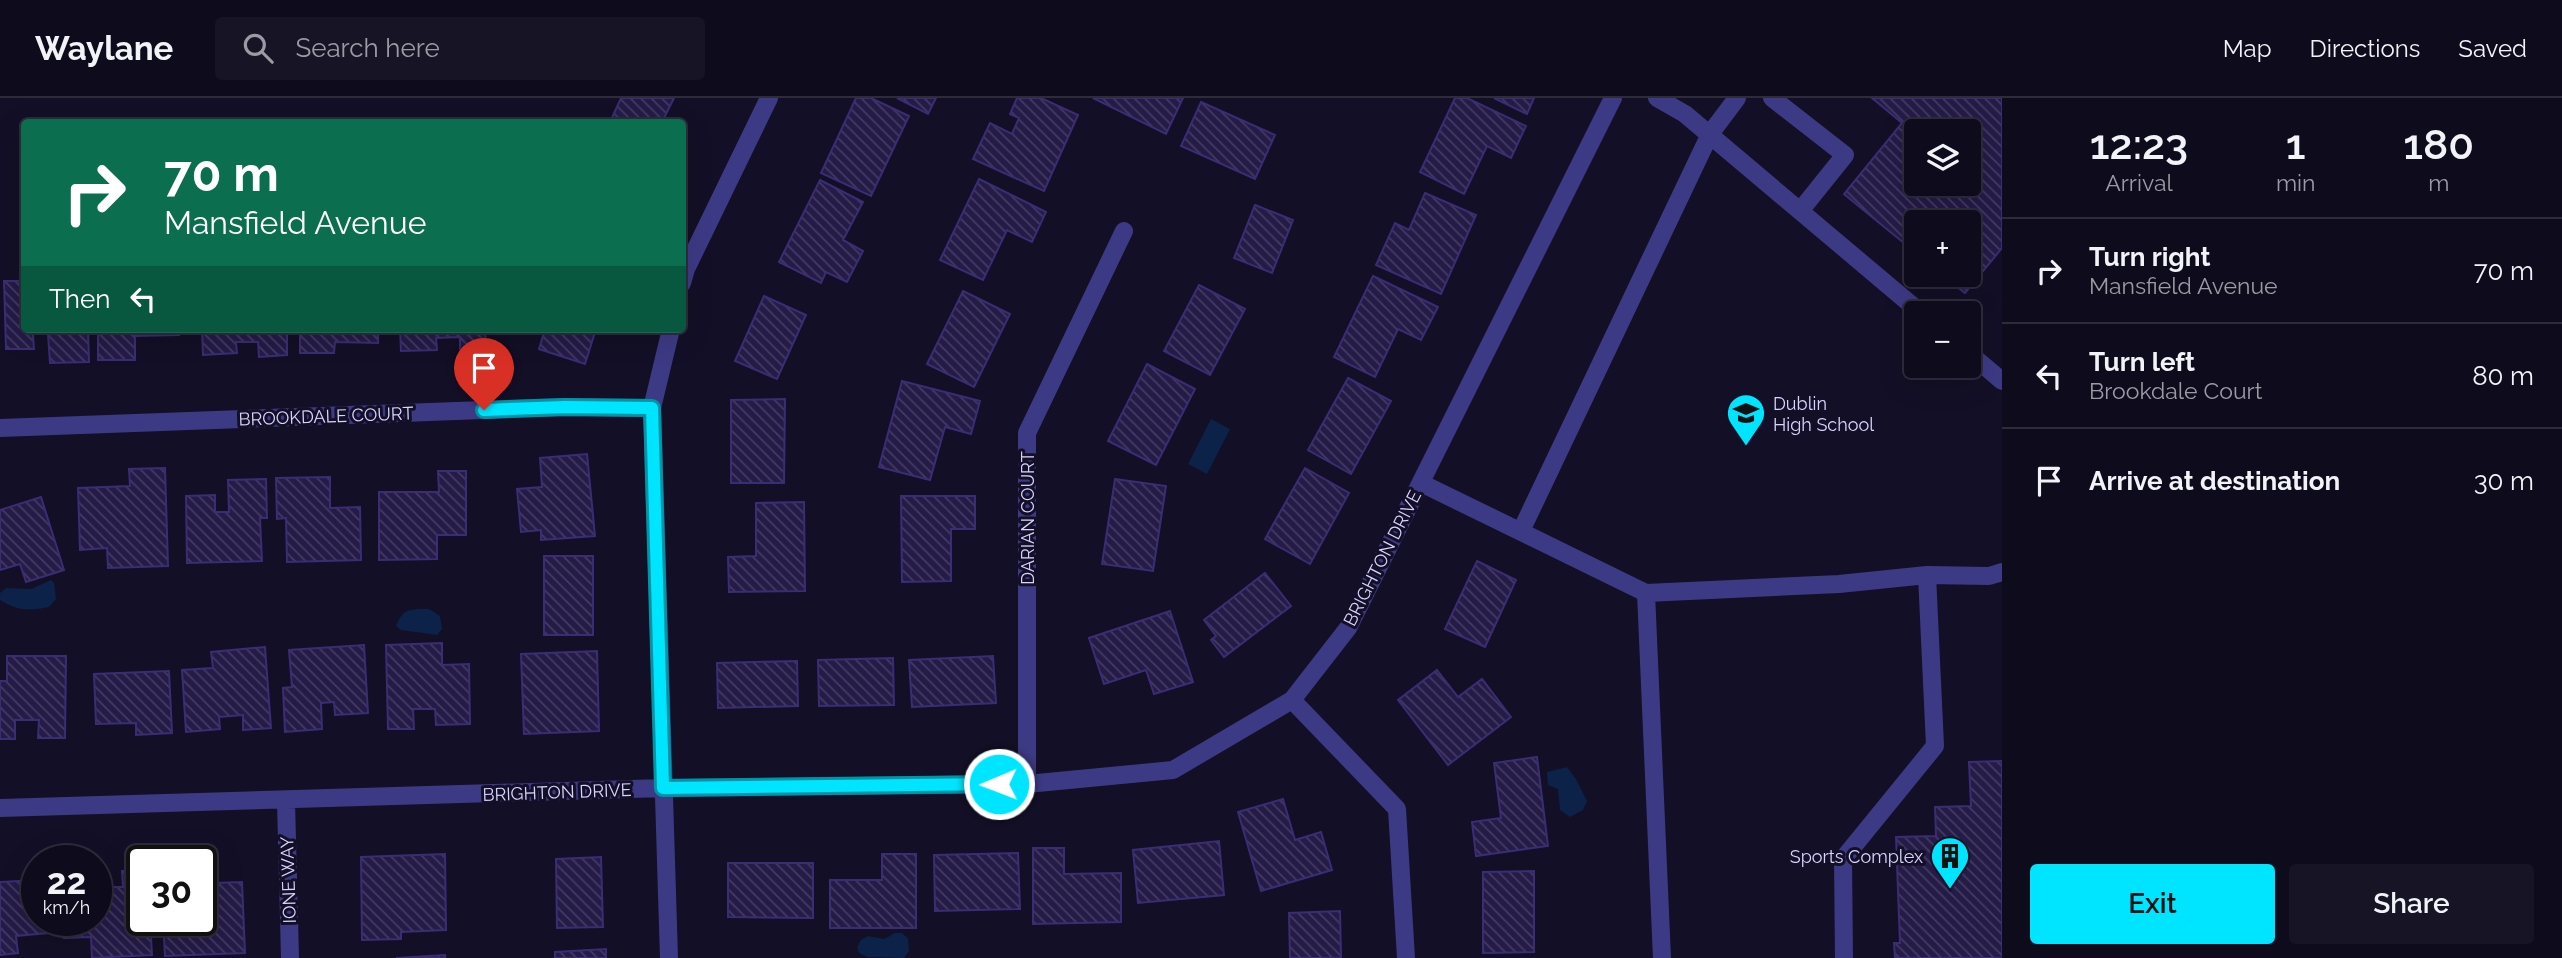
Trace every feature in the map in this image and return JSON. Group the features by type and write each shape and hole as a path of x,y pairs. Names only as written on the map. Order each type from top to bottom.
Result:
{"street":[{"path":"686,269 769,98"},
{"name":"BRIGHTON DRIVE","path":"0,808 663,788 1027,784 1172,770 1292,700 1348,628 1613,98"},
{"path":"1657,98 1685,114 1907,301"},
{"path":"1521,531 1710,135 1737,98"},
{"path":"1772,98 1844,155 1800,211"},
{"name":"DARIAN COURT","path":"1027,784 1027,433 1124,231"},
{"path":"669,958 652,408 670,333"},
{"path":"1981,363 2002,381"},
{"name":"BROOKDALE COURT","path":"0,428 565,407 652,408"},
{"path":"1421,483 1646,593 1839,584 1927,575 1989,576 2002,572"},
{"path":"1844,958 1843,859 1935,746 1927,575"},
{"path":"1646,593 1662,958"},
{"path":"1292,700 1397,809 1406,958"},
{"name":"IONE WAY","path":"286,801 290,958"}],"water":[{"path":"1211,419 1230,429 1207,474 1188,464"},
{"path":"51,580 54,583 56,599 49,607 24,609 0,600 0,593 6,588 31,589"},
{"path":"429,609 440,616 442,629 437,635 401,630 396,626 401,616 408,611"},
{"path":"1567,767 1587,801 1583,810 1570,817 1560,810 1558,789 1548,785 1547,772"},
{"path":"895,933 902,933 908,938 909,951 904,958 867,957 859,953 857,947 861,940 868,936 884,939"}],"building":[{"path":"621,98 674,98 664,119 611,119"},
{"path":"856,98 871,98 909,116 871,196 821,173"},
{"path":"897,98 936,98 928,114"},
{"path":"1017,98 1041,98 1078,115 1044,191 973,159 990,123 1012,134 1019,118 1010,114"},
{"path":"1093,98 1183,98 1166,134"},
{"path":"1455,98 1467,98 1526,126 1511,158 1487,146 1464,194 1420,172"},
{"path":"1494,98 1534,98 1527,114"},
{"path":"1872,98 2002,98 2002,248 1981,274 1981,210 1904,210 1904,243 1844,194 1902,123"},
{"path":"1201,102 1275,135 1255,179 1181,146"},
{"path":"979,179 1046,212 1032,242 1007,230 983,280 940,260"},
{"path":"820,180 863,202 843,240 863,251 847,282 826,272 821,283 779,262"},
{"path":"1425,193 1476,215 1441,294 1376,265 1395,223 1409,230"},
{"path":"1255,205 1293,220 1272,273 1234,258"},
{"path":"1373,276 1438,307 1421,340 1398,329 1375,377 1334,357"},
{"path":"4,281 21,281 21,333 88,333 89,362 50,363 48,334 33,334 34,349 6,349"},
{"path":"1199,285 1245,309 1210,375 1164,351"},
{"path":"1957,287 1970,287 1965,293"},
{"path":"963,291 1010,314 974,387 927,364"},
{"path":"764,296 806,315 777,379 735,361"},
{"path":"98,333 179,333 135,336 135,360 98,360"},
{"path":"202,333 287,333 287,355 259,357 258,342 236,342 237,353 203,355"},
{"path":"300,333 378,333 378,343 335,342 334,353 300,353"},
{"path":"400,333 485,333 486,348 460,349 460,337 436,338 437,350 401,351"},
{"path":"544,333 595,333 585,364 539,349"},
{"path":"1147,364 1195,389 1156,465 1108,441"},
{"path":"1348,378 1391,401 1351,474 1308,450"},
{"path":"902,381 980,401 971,434 945,427 930,480 879,467"},
{"path":"785,399 784,483 731,483 731,400"},
{"path":"587,454 595,536 541,540 541,530 521,532 517,489 542,487 540,458"},
{"path":"165,468 168,566 108,568 107,548 80,550 78,488 130,486 129,469"},
{"path":"1305,468 1349,493 1310,564 1265,539"},
{"path":"438,471 466,471 466,535 437,535 437,559 379,560 379,492 439,492"},
{"path":"330,477 330,508 360,507 361,560 287,562 286,518 277,519 276,478"},
{"path":"266,479 267,518 260,518 262,561 187,563 186,496 215,495 215,512 229,512 228,480"},
{"path":"1115,479 1166,486 1153,571 1102,564"},
{"path":"901,496 975,496 975,529 951,529 951,581 902,582"},
{"path":"41,497 64,570 26,582 20,564 0,570 0,510"},
{"path":"804,502 805,591 729,592 728,557 756,556 756,503"},
{"path":"544,556 593,556 593,635 544,635"},
{"path":"1477,561 1516,580 1485,647 1445,629"},
{"path":"1265,573 1291,606 1224,657 1211,640 1216,636 1204,620"},
{"path":"1170,611 1193,682 1154,694 1146,670 1104,684 1089,638"},
{"path":"442,643 442,665 469,664 470,724 436,725 435,709 413,709 414,729 388,729 386,645"},
{"path":"364,645 368,713 335,715 334,702 321,703 322,729 285,732 283,688 292,687 289,650"},
{"path":"265,647 271,728 243,730 243,715 219,717 220,729 186,732 182,670 213,668 211,652"},
{"path":"597,651 599,731 524,734 521,654"},
{"path":"7,656 66,656 65,738 38,738 39,720 15,720 15,739 0,739 0,681 7,681"},
{"path":"993,656 996,703 912,707 909,660"},
{"path":"893,658 894,705 819,706 818,660"},
{"path":"797,661 798,706 718,708 717,663"},
{"path":"1437,670 1458,697 1482,679 1511,717 1448,765 1398,700"},
{"path":"169,671 172,733 136,735 136,723 96,724 94,674"},
{"path":"1537,757 1548,846 1476,856 1472,822 1501,818 1494,763"},
{"name":"Sports Complex","path":"2002,761 2002,958 1895,958 1894,943 1900,943 1896,837 1936,836 1935,807 1971,806 1969,762"},
{"path":"1283,799 1295,840 1321,832 1332,870 1261,891 1238,812"},
{"path":"1219,841 1224,895 1138,903 1133,850"},
{"path":"1033,848 1064,848 1064,874 1121,873 1121,922 1033,924"},
{"path":"1018,853 1020,909 935,911 934,855"},
{"path":"445,854 446,930 401,932 401,939 362,940 361,857"},
{"path":"882,854 916,854 916,928 830,928 830,880 882,880"},
{"path":"601,857 603,927 557,928 556,859"},
{"path":"728,863 813,863 813,918 728,917"},
{"path":"122,871 126,871 126,936 151,936 152,955 92,958 91,937 64,936 112,936 112,887 123,887"},
{"path":"1534,871 1534,952 1483,953 1483,872"},
{"path":"21,881 21,936 16,936 18,953 0,955 0,882"},
{"path":"242,882 245,953 165,956 164,936 217,936 217,883"},
{"path":"1340,911 1341,958 1290,958 1289,913"},
{"path":"606,949 606,958 555,958 555,952"},
{"path":"445,955 445,958 396,958"}],"place":[{"name":"Dublin High School","path":"1746,447"},
{"name":"Sports Complex","path":"1950,890"}],"route":[{"path":"484,410 652,408 663,788 999,784"}]}
